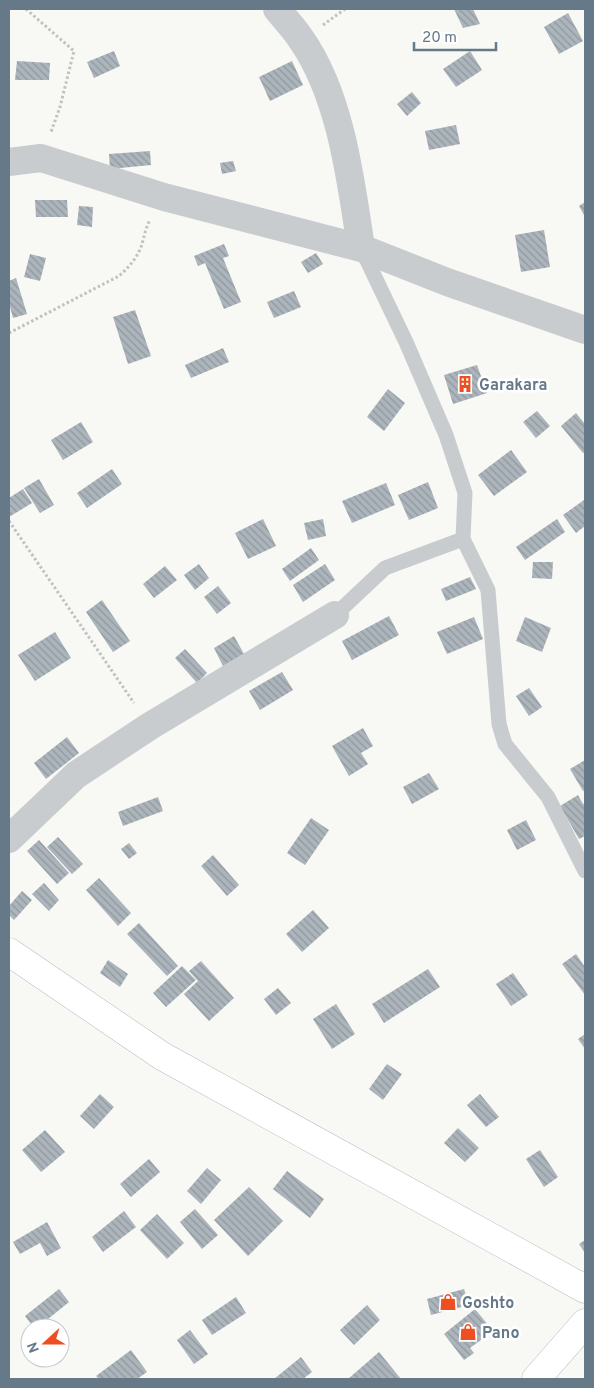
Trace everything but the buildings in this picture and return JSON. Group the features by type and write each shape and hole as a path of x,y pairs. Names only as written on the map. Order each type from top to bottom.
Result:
{"street":[{"path":"277,9 302,40 321,75 337,123 351,183 361,248"},
{"path":"9,162 41,158 164,197 361,248 447,282 585,330"},
{"path":"9,839 76,775 150,726 335,615"},
{"path":"9,952 162,1056 585,1289"},
{"path":"536,1379 585,1323"}],"lane":[{"path":"361,248 406,342 446,435 465,493 463,539 488,590 498,724 505,744 548,797 585,871"},
{"path":"335,615 385,568 463,539"}],"path":[{"path":"26,9 74,51 60,108 41,158"},
{"path":"9,333 119,276 130,265 141,248 145,228 164,197"},
{"path":"9,520 150,726"}],"place":[{"name":"Garakara","path":"465,384"},
{"name":"Goshto","path":"448,1302"},
{"name":"Pano","path":"468,1332"}]}
